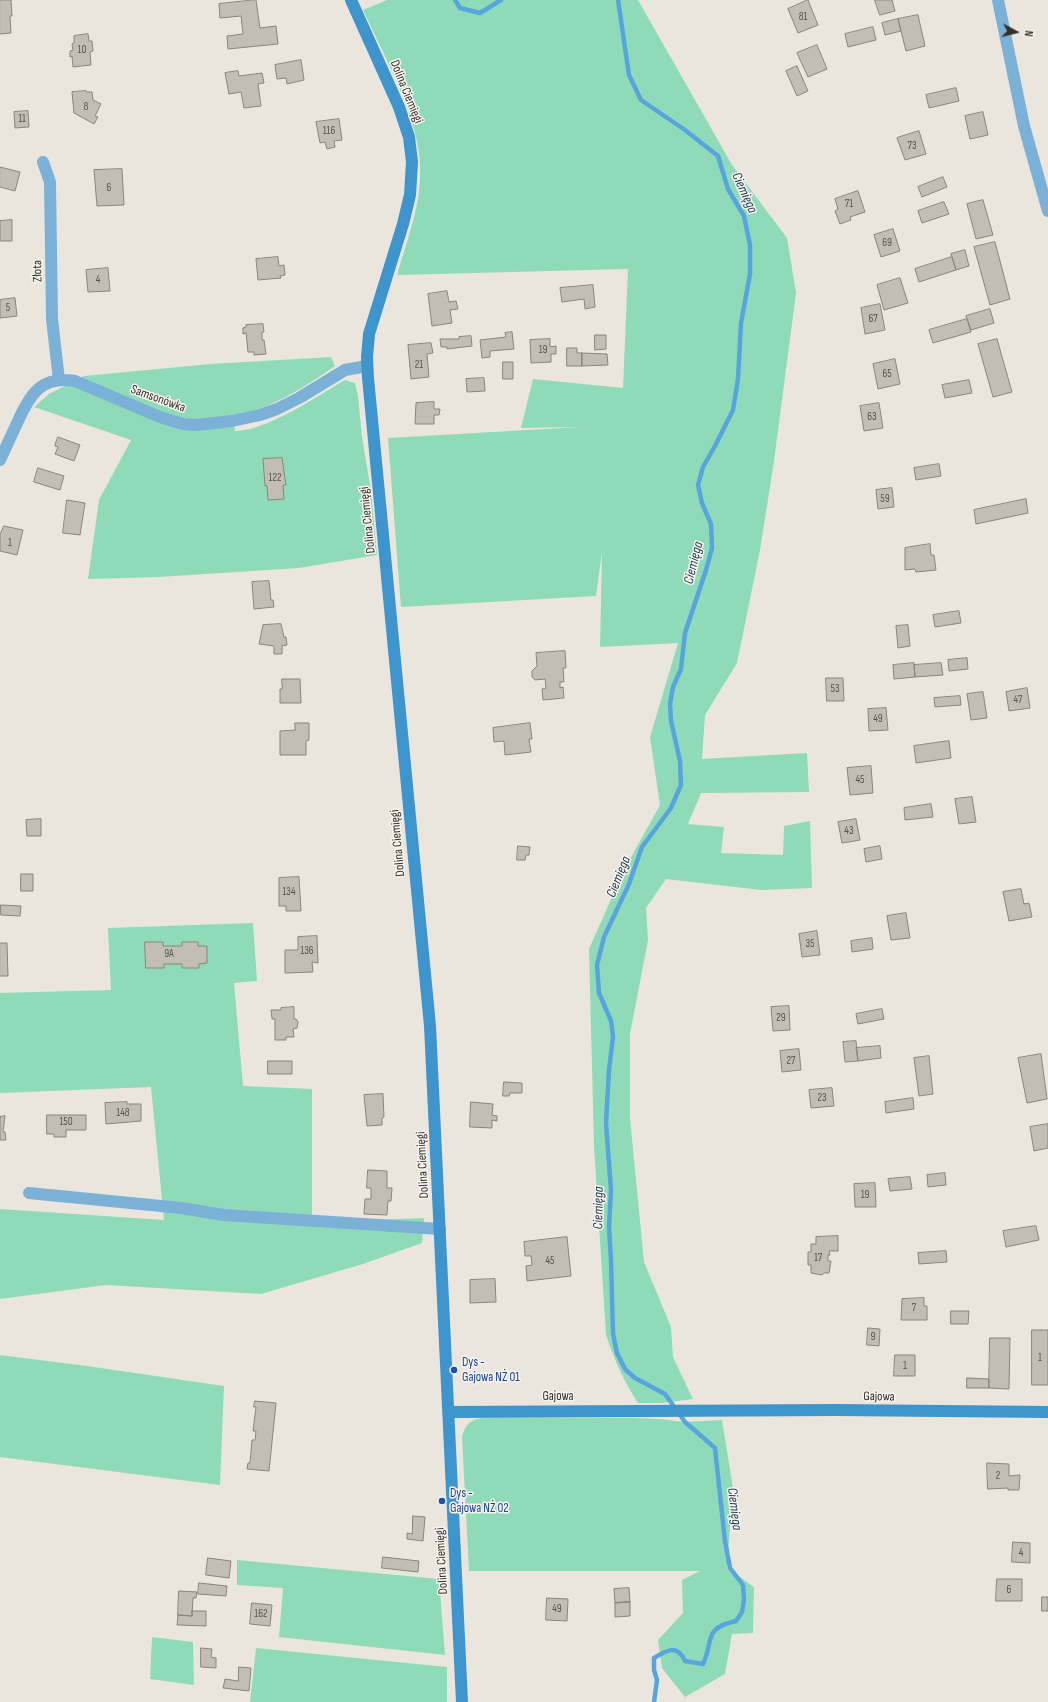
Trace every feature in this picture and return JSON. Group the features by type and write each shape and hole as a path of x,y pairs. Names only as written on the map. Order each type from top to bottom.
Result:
{"street":[{"name":"Dolina Ciemięgi","path":"351,0 399,107 409,137 412,162 410,195 405,217 369,334 368,366 430,1026 462,1702"},
{"path":"998,0 1024,126 1048,211"},
{"name":"Złota","path":"43,162 50,182 52,319 59,380"},
{"name":"Samsonówka","path":"0,460 23,410 32,395 44,384 59,380 70,380 82,383 160,417 183,424 197,425 232,421 260,415 277,409 298,398 345,370 368,366"},
{"path":"29,1193 181,1208 224,1215 440,1229"},
{"name":"Gajowa","path":"448,1412 1048,1412"}],"green space":[{"path":"387,0 638,0 732,165 787,238 796,293 774,461 760,550 737,663 705,715 702,759 807,753 809,792 701,793 688,824 724,827 721,853 783,855 784,826 810,821 812,888 761,890 666,879 646,908 648,940 630,1034 630,1118 644,1262 671,1327 673,1357 693,1399 662,1403 638,1403 620,1370 606,1335 594,1146 589,949 624,870 660,805 650,737 678,643 600,647 602,552 596,596 401,607 388,438 580,427 521,428 533,379 623,388 628,269 397,275 419,194 420,166 418,147 407,107 390,66 363,10"},
{"path":"331,357 335,366 311,382 274,403 233,415 235,431 262,425 292,412 345,380 355,383 371,491 377,555 299,568 159,577 88,579 99,500 131,440 34,407 49,394 84,376 211,364"},
{"path":"253,923 257,981 234,983 243,1086 312,1089 312,1222 424,1218 422,1243 363,1264 261,1294 106,1285 0,1299 0,1209 164,1220 151,1087 0,1093 0,993 111,990 108,928"},
{"path":"0,1355 224,1386 220,1485 0,1457"},
{"path":"484,1418 635,1418 684,1422 722,1420 733,1488 727,1568 754,1587 753,1633 732,1634 725,1674 685,1697 662,1668 658,1640 683,1613 682,1580 700,1571 469,1571 462,1437 469,1423"},
{"path":"237,1560 439,1579 445,1655 279,1637 283,1588 237,1585"},
{"path":"152,1637 193,1642 194,1685 150,1679"},
{"path":"256,1648 447,1667 447,1702 250,1702"}],"building":[{"path":"0,0 11,0 11,33 0,34"},
{"path":"256,0 260,28 276,26 278,44 228,49 227,36 243,34 241,16 220,18 219,4"},
{"path":"808,0 818,25 798,33 788,9"},
{"path":"875,0 892,0 895,11 880,15"},
{"path":"918,15 925,46 906,51 898,19"},
{"path":"898,19 901,31 885,35 882,23"},
{"path":"873,27 876,40 848,47 845,34"},
{"path":"88,34 89,41 92,41 93,51 90,52 91,65 73,67 70,51 73,50 72,44 74,43 74,36"},
{"path":"817,45 827,69 808,77 797,53"},
{"path":"301,60 304,80 287,84 286,78 277,79 275,65"},
{"path":"797,66 808,91 797,96 786,71"},
{"path":"238,71 239,76 262,73 264,83 258,84 261,106 244,108 241,92 229,94 225,73"},
{"path":"956,88 959,101 929,108 926,95"},
{"path":"72,92 92,92 93,100 101,104 95,116 98,117 94,124 74,113"},
{"path":"28,111 29,127 15,128 14,112"},
{"path":"983,112 988,135 970,139 965,116"},
{"path":"339,119 342,140 334,141 335,147 327,149 325,142 320,143 316,122"},
{"path":"919,131 926,154 905,160 897,138"},
{"path":"0,167 20,172 15,191 0,187"},
{"path":"122,169 124,205 97,206 94,170"},
{"path":"943,177 947,187 922,197 918,187"},
{"path":"858,191 865,212 850,217 851,220 840,224 835,211 838,209 835,199"},
{"path":"983,200 993,235 976,239 967,204"},
{"path":"944,202 949,214 922,223 918,211"},
{"path":"12,220 12,241 0,241 0,221"},
{"path":"893,229 900,251 881,257 874,235"},
{"path":"995,242 1010,299 990,305 974,247"},
{"path":"965,250 969,266 956,270 951,254"},
{"path":"278,257 279,266 284,265 285,275 280,276 281,278 258,280 256,259"},
{"path":"952,257 956,270 919,282 915,269"},
{"path":"108,268 110,291 88,292 86,270"},
{"path":"900,278 908,303 884,310 877,285"},
{"path":"593,285 595,307 585,309 584,299 562,302 560,288"},
{"path":"447,291 449,302 456,301 458,309 450,310 452,323 432,326 428,294"},
{"path":"15,298 17,316 0,318 0,300"},
{"path":"880,304 885,330 865,334 861,308"},
{"path":"990,309 994,323 971,330 966,316"},
{"path":"967,319 971,332 933,343 929,330"},
{"path":"263,324 264,332 262,332 262,340 264,340 266,354 254,355 254,352 248,352 246,333 243,334 243,328 246,327 246,325"},
{"path":"512,332 514,349 490,351 490,357 482,358 480,340 506,337 505,333"},
{"path":"595,335 606,335 606,349 595,350"},
{"path":"471,336 472,346 447,349 447,347 441,347 440,339 459,339 459,337"},
{"path":"550,339 550,347 556,346 556,354 551,354 551,362 531,363 530,340"},
{"path":"997,339 1012,392 993,397 978,344"},
{"path":"431,343 433,353 427,354 429,377 411,379 408,345"},
{"path":"567,348 577,348 577,353 582,353 582,366 567,366"},
{"path":"582,353 607,354 608,365 582,366"},
{"path":"895,359 900,384 878,389 873,364"},
{"path":"503,362 513,362 513,379 503,379"},
{"path":"484,378 485,391 467,392 466,379"},
{"path":"969,380 972,393 945,398 942,385"},
{"path":"434,402 434,409 440,409 439,415 434,415 434,424 415,424 416,403"},
{"path":"879,403 883,428 864,431 860,406"},
{"path":"58,437 80,445 74,461 55,454 58,447 55,446"},
{"path":"282,458 286,485 283,485 284,499 268,500 267,486 265,486 263,459"},
{"path":"939,464 941,476 916,480 914,468"},
{"path":"38,468 64,476 60,490 34,482"},
{"path":"892,488 894,507 878,509 876,490"},
{"path":"1026,499 1028,513 976,524 974,510"},
{"path":"67,500 85,503 80,535 63,533"},
{"path":"4,526 23,530 17,555 0,551 0,535"},
{"path":"930,544 931,555 934,555 936,570 916,572 915,569 905,570 905,548"},
{"path":"269,581 271,600 273,600 274,607 254,609 252,582"},
{"path":"959,611 961,623 935,627 933,615"},
{"path":"281,624 284,637 286,637 287,645 282,646 282,654 274,654 274,646 259,644 263,625"},
{"path":"908,625 910,646 898,648 896,626"},
{"path":"565,651 566,668 563,668 564,682 560,682 560,688 563,687 564,698 543,700 542,689 546,688 545,679 535,680 532,677 532,671 537,666 536,653"},
{"path":"967,658 968,669 949,671 948,660"},
{"path":"914,663 915,677 894,679 893,665"},
{"path":"941,663 943,675 915,677 914,665"},
{"path":"826,678 843,678 844,701 827,701"},
{"path":"282,679 300,679 301,703 280,703"},
{"path":"1027,688 1030,708 1009,711 1006,692"},
{"path":"983,692 987,718 971,720 967,694"},
{"path":"960,696 961,705 935,707 934,698"},
{"path":"886,708 888,730 869,731 868,709"},
{"path":"295,723 309,723 309,740 306,741 306,755 280,755 280,731 295,730"},
{"path":"530,723 532,739 529,739 531,752 505,755 504,741 494,742 493,728"},
{"path":"949,741 951,758 916,763 914,746"},
{"path":"871,766 873,793 850,795 847,768"},
{"path":"972,797 976,822 959,824 955,799"},
{"path":"931,804 933,817 905,820 904,808"},
{"path":"41,819 41,836 27,836 26,820"},
{"path":"856,819 860,840 842,843 838,822"},
{"path":"518,846 530,847 529,855 526,855 525,860 517,860"},
{"path":"880,846 882,859 866,862 864,849"},
{"path":"21,874 33,874 33,891 21,891"},
{"path":"299,877 301,911 286,911 286,906 279,906 279,878"},
{"path":"1021,889 1024,904 1029,903 1032,917 1009,921 1003,892"},
{"path":"1,905 21,906 20,916 1,915"},
{"path":"906,913 910,938 891,940 887,916"},
{"path":"817,931 820,955 802,957 799,934"},
{"path":"317,936 318,963 312,962 313,972 285,973 285,950 298,950 298,937"},
{"path":"872,938 873,949 852,952 851,941"},
{"path":"145,942 163,942 163,946 182,946 182,942 198,942 198,946 207,946 207,963 199,964 199,968 182,968 182,964 164,964 164,968 146,968"},
{"path":"0,943 7,943 8,976 0,976"},
{"path":"789,1006 790,1030 773,1031 771,1007"},
{"path":"294,1007 294,1019 298,1022 297,1028 293,1029 294,1037 286,1037 286,1040 275,1040 275,1019 272,1019 271,1010 281,1010 281,1008"},
{"path":"882,1009 884,1019 858,1024 856,1014"},
{"path":"856,1041 858,1061 845,1062 843,1042"},
{"path":"880,1046 881,1058 858,1061 856,1048"},
{"path":"799,1049 801,1070 782,1072 780,1051"},
{"path":"1041,1054 1047,1099 1027,1103 1018,1058"},
{"path":"929,1056 933,1094 919,1096 914,1058"},
{"path":"268,1061 292,1061 292,1074 268,1074"},
{"path":"504,1082 522,1083 522,1093 510,1093 509,1096 503,1096"},
{"path":"832,1088 834,1106 811,1108 809,1090"},
{"path":"383,1094 384,1117 382,1118 382,1125 367,1126 364,1095"},
{"path":"913,1098 914,1109 886,1113 885,1102"},
{"path":"127,1102 127,1104 141,1104 141,1121 106,1124 105,1103"},
{"path":"471,1102 493,1104 492,1115 497,1116 497,1121 492,1120 492,1128 470,1127"},
{"path":"47,1115 86,1115 86,1130 66,1130 66,1137 54,1137 54,1134 47,1134"},
{"path":"5,1116 3,1132 5,1132 6,1140 0,1140 0,1117"},
{"path":"1048,1124 1048,1148 1034,1151 1030,1127"},
{"path":"368,1170 387,1171 387,1188 392,1188 391,1201 388,1201 387,1215 364,1214 365,1199 371,1199 371,1188 367,1188"},
{"path":"945,1173 946,1185 928,1187 927,1175"},
{"path":"910,1177 912,1189 890,1191 888,1179"},
{"path":"875,1183 876,1207 855,1207 854,1184"},
{"path":"1036,1226 1039,1240 1006,1247 1003,1231"},
{"path":"838,1236 838,1251 829,1251 830,1255 828,1255 828,1261 831,1261 829,1273 824,1273 822,1275 811,1273 811,1265 808,1265 808,1252 811,1252 811,1244 816,1244 816,1237"},
{"path":"567,1237 571,1276 527,1281 526,1266 532,1265 531,1256 525,1256 524,1242"},
{"path":"946,1251 947,1262 919,1264 918,1253"},
{"path":"495,1279 496,1302 470,1303 470,1280"},
{"path":"924,1298 924,1306 927,1306 927,1320 901,1320 902,1299"},
{"path":"951,1311 969,1311 968,1324 951,1324"},
{"path":"868,1328 880,1329 879,1346 867,1345"},
{"path":"1032,1330 1048,1330 1048,1385 1032,1385"},
{"path":"990,1338 1010,1338 1009,1389 989,1388"},
{"path":"895,1355 915,1355 915,1376 894,1376"},
{"path":"967,1378 989,1379 989,1388 967,1388"},
{"path":"255,1401 276,1403 269,1471 247,1469 248,1463 250,1463 252,1440 255,1440 256,1431 253,1431 256,1407 254,1407"},
{"path":"987,1463 1009,1464 1009,1476 1020,1475 1019,1490 1008,1490 1008,1488 988,1489"},
{"path":"413,1516 425,1517 423,1541 407,1539 407,1533 412,1534"},
{"path":"1013,1542 1030,1543 1030,1563 1012,1562"},
{"path":"383,1557 419,1561 418,1572 382,1568"},
{"path":"208,1558 231,1561 229,1578 206,1575"},
{"path":"997,1579 1022,1579 1022,1601 996,1601"},
{"path":"199,1583 227,1586 226,1596 198,1594"},
{"path":"629,1588 630,1602 615,1603 614,1589"},
{"path":"179,1591 197,1592 196,1598 193,1598 192,1616 178,1615"},
{"path":"1042,1597 1048,1597 1048,1611 1042,1611"},
{"path":"547,1598 568,1599 567,1621 546,1620"},
{"path":"630,1602 630,1616 615,1617 615,1603"},
{"path":"252,1603 272,1605 270,1626 250,1624"},
{"path":"192,1611 206,1611 206,1626 177,1625 178,1615 192,1616"},
{"path":"201,1648 212,1649 211,1657 216,1658 216,1668 201,1667"},
{"path":"239,1667 251,1668 249,1691 223,1688 225,1679 238,1681"}],"waterway":[{"name":"Ciemięga","path":"455,0 460,8 480,13 501,0"},
{"name":"Ciemięga","path":"618,0 629,75 641,100 685,130 718,156 728,189 744,216 750,245 750,274 741,323 738,379 733,410 703,467 698,485 702,503 711,524 712,548 685,633 681,669 673,687 670,704 671,721 680,761 681,785 671,808 642,847 629,884 604,937 597,965 599,993 611,1021 613,1037 609,1070 606,1123 611,1190 609,1227 613,1334 617,1353 625,1369 635,1378 665,1394 685,1422 715,1448 725,1541 730,1568 743,1585 744,1600 742,1612 736,1621 718,1627 714,1631 711,1636 703,1664 685,1661 679,1652 675,1650 667,1651 654,1658 654,1670 657,1680 654,1702"}],"place":[{"name":"Dys - Gajowa NŻ 01","path":"454,1370"},
{"name":"Dys - Gajowa NŻ 02","path":"442,1501"}]}
